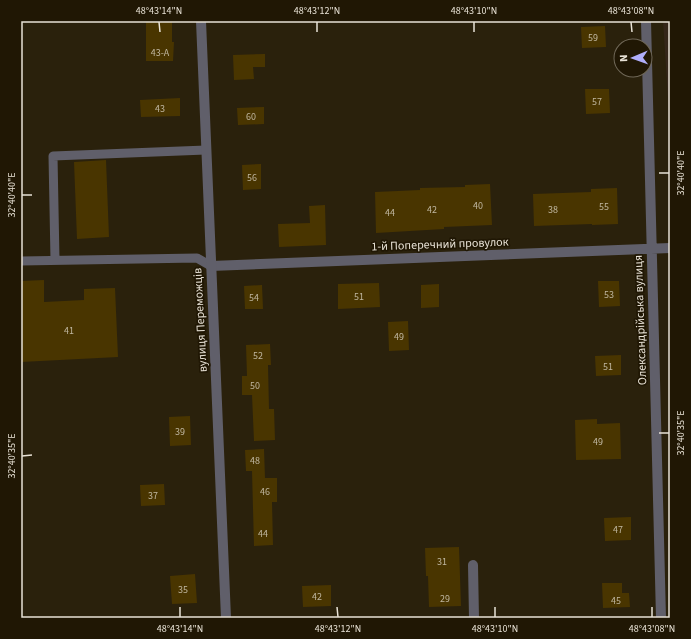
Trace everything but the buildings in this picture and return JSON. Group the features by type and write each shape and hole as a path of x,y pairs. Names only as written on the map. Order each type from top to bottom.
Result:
{"street":[{"name":"вулиця Переможців","path":"201,21 226,618"},
{"name":"Олександрійська вулиця","path":"646,21 662,618"},
{"name":"1-й Поперечний провулок","path":"211,266 670,248"},
{"path":"473,565 474,618"}],"lane":[{"path":"55,260 53,156 206,150"},
{"path":"21,261 197,258 211,266"}],"shaded area":[{"path":"663,21 670,21 670,129"}]}
